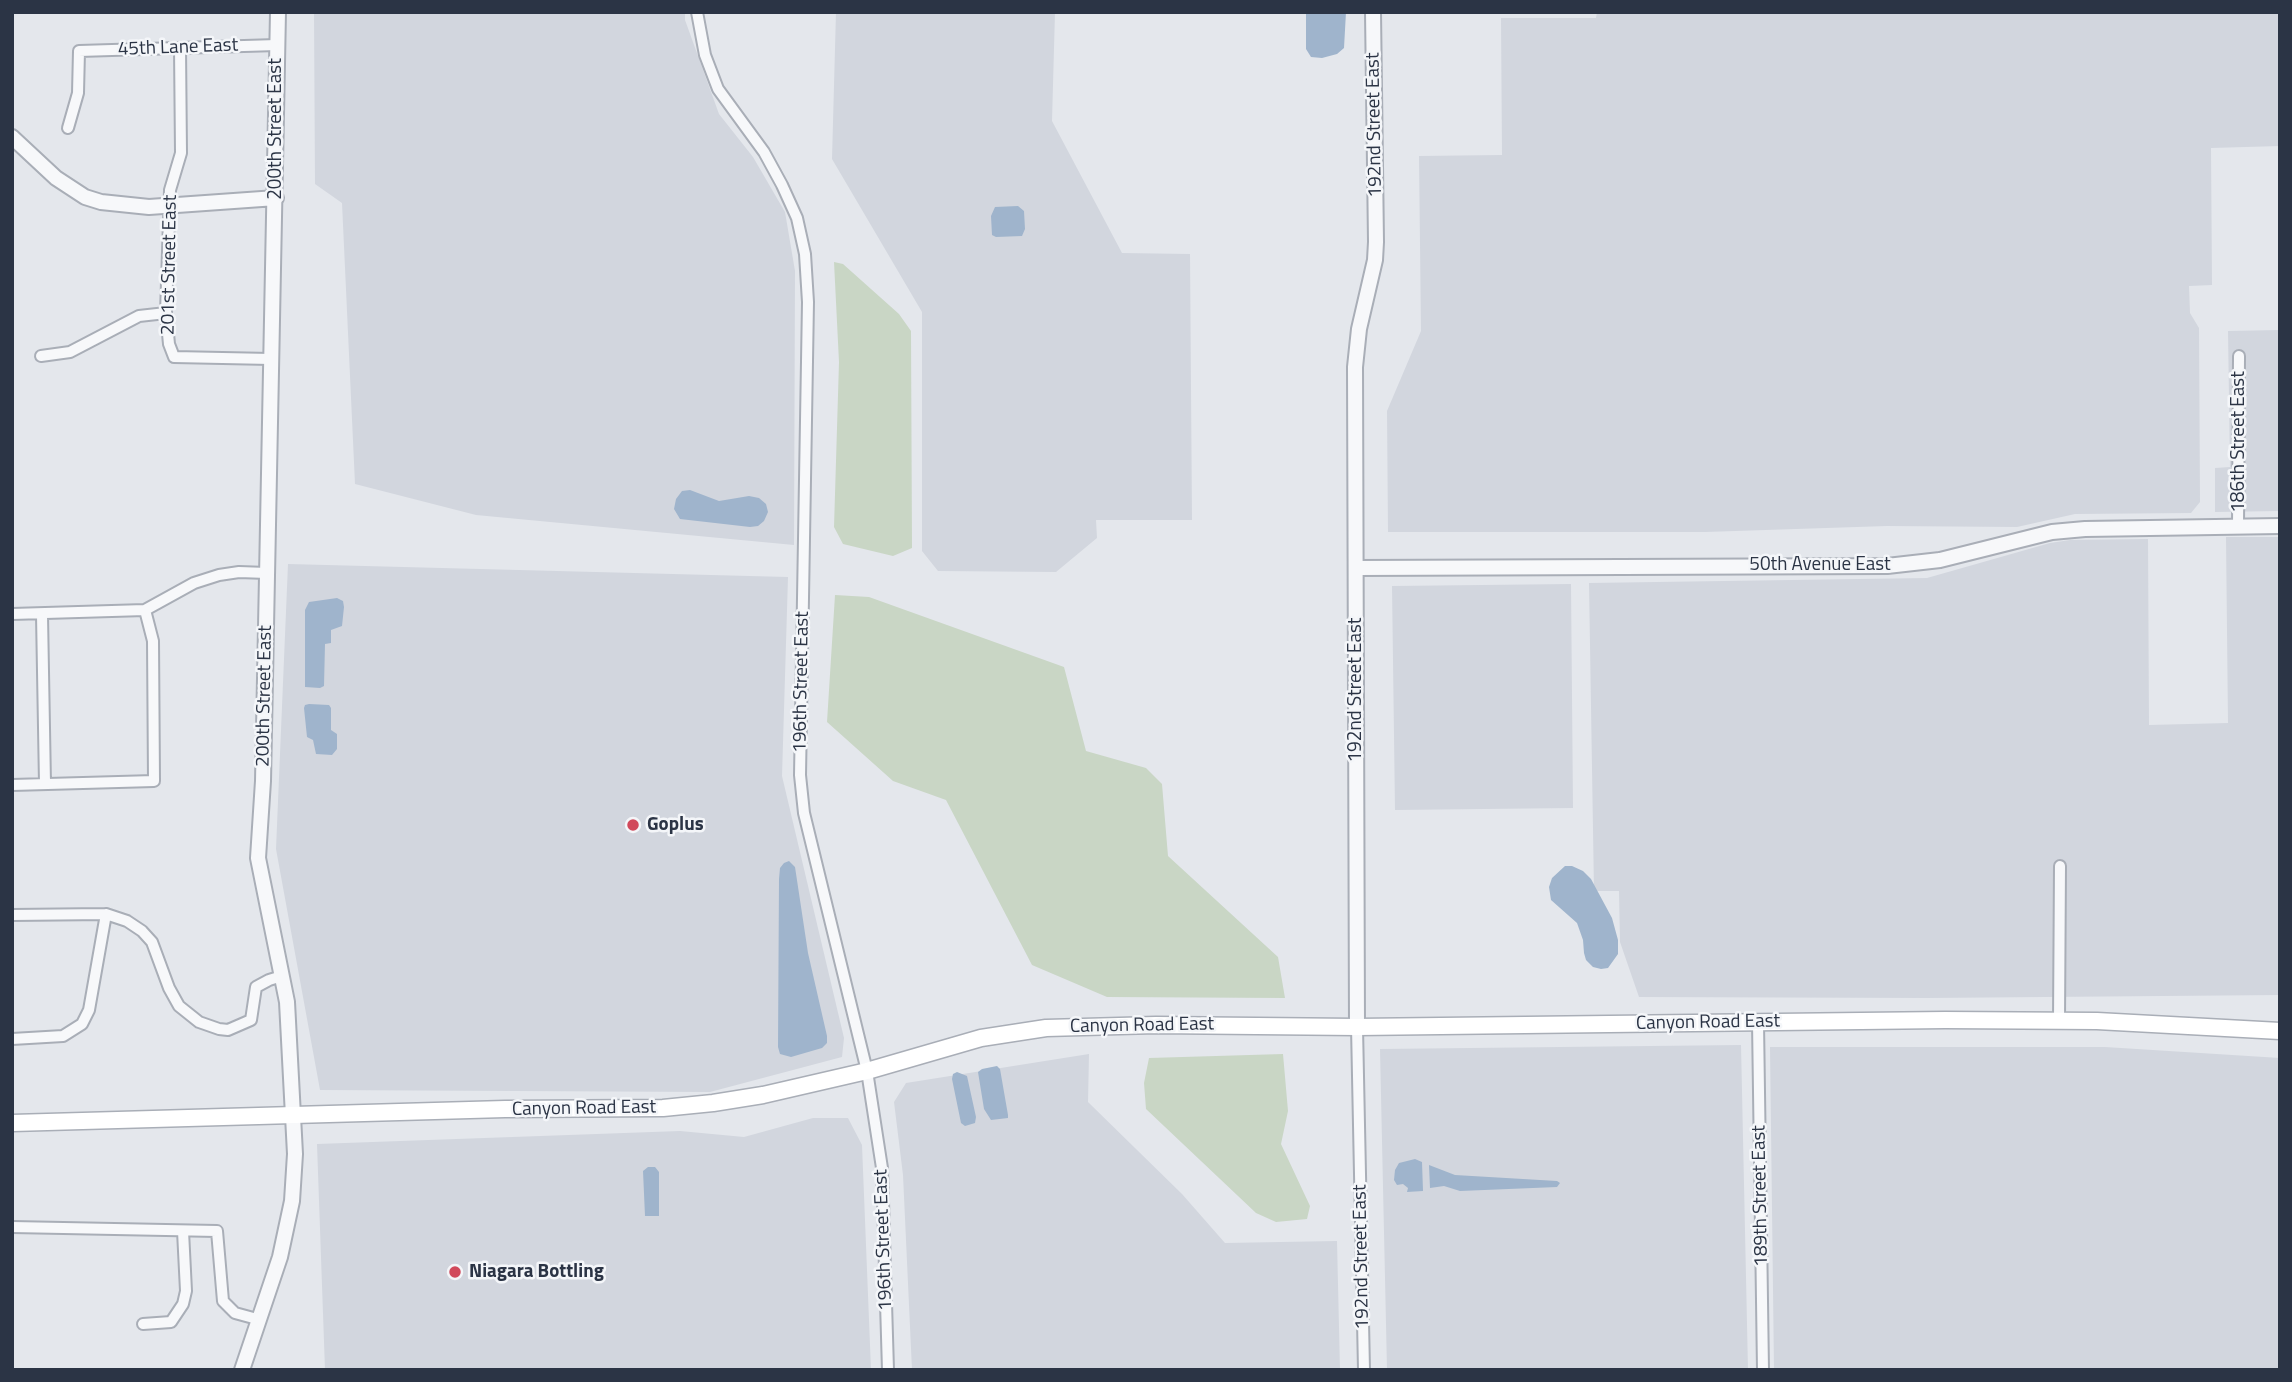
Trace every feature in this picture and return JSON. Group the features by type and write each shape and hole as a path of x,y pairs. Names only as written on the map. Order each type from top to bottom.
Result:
{"main road":[{"name":"Canyon Road East","path":"12,1123 505,1109 663,1108 763,1095 867,1071 981,1038 1046,1028 1156,1025 1357,1027 2059,1020 2207,1025 2280,1031"}],"street":[{"name":"200th Street East","path":"242,1370 280,1256 292,1201 295,1154 288,1013 258,858 263,781 278,12"},
{"name":"196th Street East","path":"698,12 705,55 718,89 764,152 782,185 797,218 805,254 808,302 800,775 804,813 867,1071 882,1168 888,1370"},
{"name":"192nd Street East","path":"1364,1370 1357,1027 1355,367 1359,329 1376,242 1373,12"},
{"name":"45th Lane East","path":"68,128 78,93 79,51 277,45"},
{"name":"201st Street East","path":"180,48 181,153 170,190 169,206 166,313 169,344 174,357 271,359"},
{"path":"12,137 56,178 85,197 120,205 169,206 276,198"},
{"path":"41,356 70,352 139,316 166,313"},
{"name":"186th Street East","path":"2238,527 2239,356"},
{"name":"50th Avenue East","path":"1356,568 1887,566 1940,560 2052,532 2085,529 2280,526"},
{"path":"12,614 145,610 194,583 219,575 239,572 267,573"},
{"path":"12,785 154,781 153,641 145,610"},
{"path":"43,615 46,784"},
{"path":"2059,1020 2060,866"},
{"path":"12,915 106,914 127,921 147,937 159,957 178,1006 207,1026 228,1030 251,1020 256,987 282,976"},
{"path":"12,1039 54,1038 77,1027 89,1010 106,914"},
{"name":"189th Street East","path":"1758,1022 1763,1370"},
{"path":"12,1227 218,1231 223,1301 235,1313 257,1319"},
{"path":"144,1324 171,1322 183,1304 186,1291 183,1231"}],"shaded area":[{"path":"314,12 685,12 685,20 719,114 753,157 785,212 795,271 794,545 476,515 355,484 342,203 315,184"},
{"path":"836,12 1055,12 1052,121 1122,253 1190,254 1192,520 1096,520 1097,538 1056,572 938,571 922,551 922,312 832,159"},
{"path":"1597,12 2280,12 2280,146 2211,148 2212,285 2189,286 2190,313 2199,328 2200,502 2191,513 2075,514 2017,527 1887,526 1705,532 1388,532 1387,411 1421,331 1419,156 1502,155 1501,18 1596,18"},
{"path":"2280,330 2280,511 2215,512 2215,468 2230,467 2228,331"},
{"path":"2226,537 2280,537 2280,995 1639,997 1620,942 1619,891 1594,891 1589,583 1927,578 2050,543 2070,540 2148,539 2149,725 2228,723"},
{"path":"288,564 788,577 782,776 844,1038 842,1057 710,1092 320,1090 276,849"},
{"path":"1571,584 1573,808 1395,810 1392,586"},
{"path":"1741,1045 1748,1370 1387,1370 1380,1049"},
{"path":"1770,1047 2105,1047 2280,1058 2280,1370 1774,1370"},
{"path":"1089,1054 1088,1102 1182,1194 1225,1243 1337,1241 1340,1370 912,1370 903,1175 894,1102 906,1083"},
{"path":"813,1118 848,1118 862,1145 871,1370 325,1370 317,1144 680,1131 744,1137"}],"green space":[{"path":"834,262 843,264 899,314 911,331 912,548 893,556 843,544 834,527 839,362"},
{"path":"835,595 869,597 1064,667 1086,751 1146,768 1162,784 1168,856 1278,957 1285,998 1107,997 1032,965 946,800 893,781 827,722"},
{"path":"1283,1054 1288,1111 1281,1144 1310,1206 1307,1219 1276,1222 1256,1213 1146,1109 1144,1083 1149,1058"}],"water":[{"path":"1306,12 1346,12 1344,48 1337,54 1322,58 1311,57 1306,49"},
{"path":"1018,206 1024,211 1025,229 1022,236 992,235 991,216 995,207"},
{"path":"690,490 719,501 749,496 759,498 766,504 768,512 758,526 750,527 680,519 674,509 676,499 682,491"},
{"path":"337,598 343,601 342,626 331,630 331,643 325,644 324,686 305,687 305,610 309,602"},
{"path":"309,704 329,705 331,708 331,730 337,734 337,749 332,755 316,754 313,740 307,737 304,708"},
{"path":"789,861 795,867 808,953 827,1036 827,1043 822,1048 791,1057 780,1054 778,1047 779,879 780,868"},
{"path":"1565,866 1583,871 1591,879 1612,918 1618,940 1618,954 1608,968 1593,967 1586,960 1577,923 1551,900 1549,887 1552,878"},
{"path":"997,1066 1000,1069 1008,1118 991,1120 984,1109 978,1072"},
{"path":"957,1072 967,1076 976,1117 975,1123 965,1126 961,1123 952,1079"},
{"path":"1415,1159 1422,1162 1423,1191 1407,1192 1408,1188 1403,1184 1397,1185 1394,1180 1395,1170 1399,1163"},
{"path":"1429,1165 1455,1175 1560,1183 1557,1187 1460,1191 1444,1186 1430,1188"},
{"path":"648,1167 655,1167 659,1172 659,1216 645,1216 643,1171"}],"place":[{"name":"Goplus","path":"633,825"},
{"name":"Niagara Bottling","path":"455,1272"}]}
